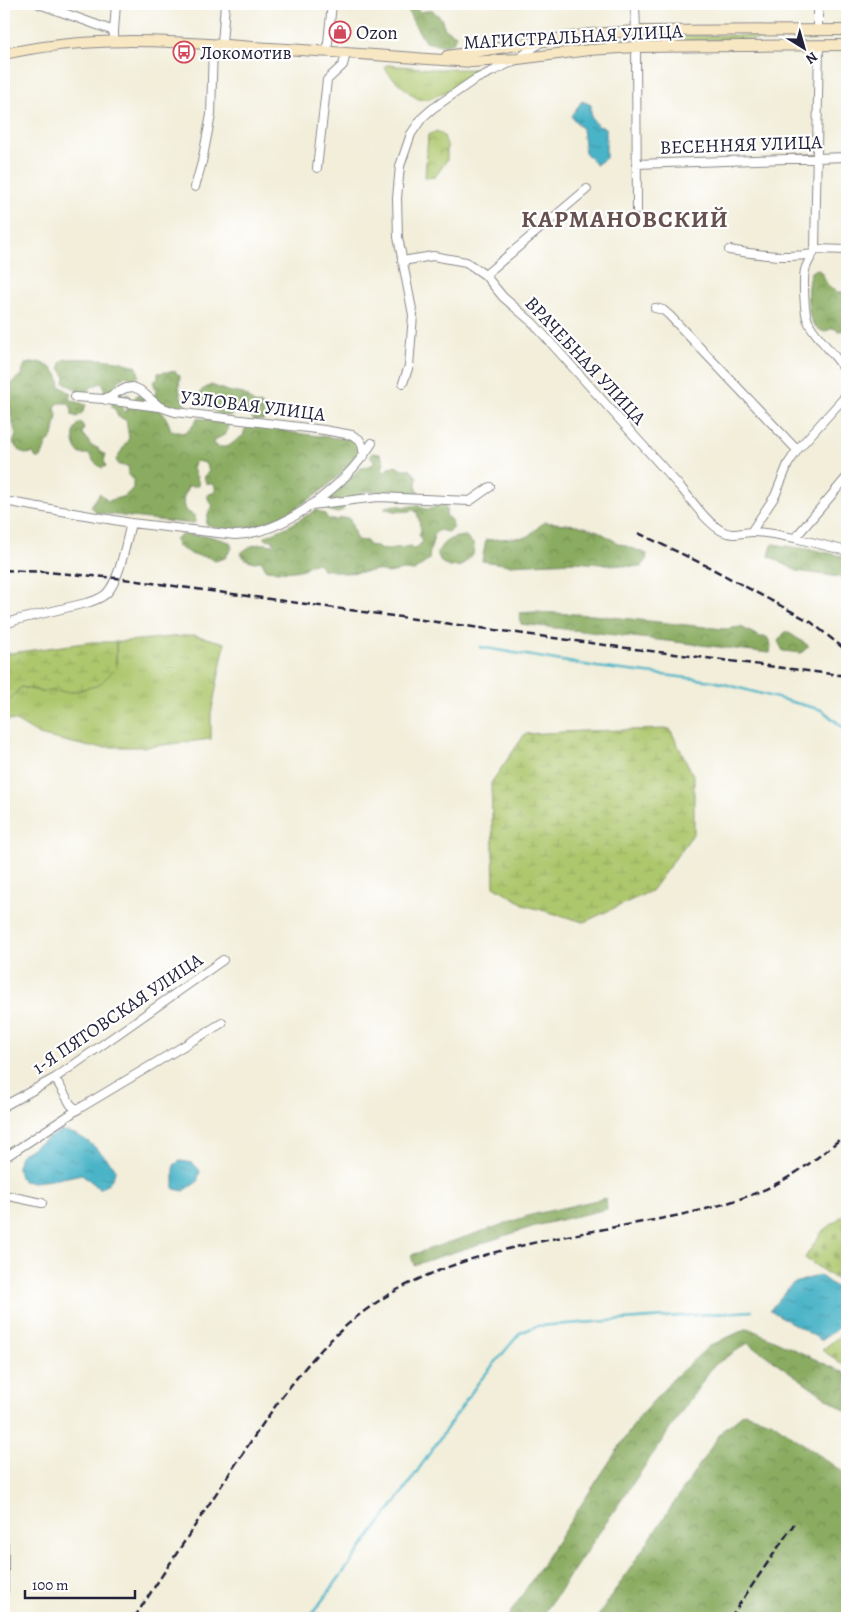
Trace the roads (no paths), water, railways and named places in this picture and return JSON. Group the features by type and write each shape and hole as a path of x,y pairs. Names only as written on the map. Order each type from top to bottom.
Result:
{"main road":[{"path":"818,30 819,45"},
{"name":"МАГИСТРАЛЬНАЯ УЛИЦА","path":"421,59 473,53 590,34 636,31 847,30"},
{"path":"636,31 636,47"},
{"name":"МАГИСТРАЛЬНАЯ УЛИЦА","path":"4,54 114,35 163,41 471,62 518,60 589,50 636,47 847,45"}],"street":[{"path":"39,4 48,5 114,35 116,4"},
{"path":"195,187 211,115 218,44 225,4"},
{"path":"327,52 332,4"},
{"path":"636,4 636,31"},
{"path":"818,4 818,30"},
{"path":"403,383 409,366 413,314 398,237 397,198 400,166 411,134 422,118 446,99 474,80 518,60 545,40"},
{"path":"819,45 814,251 806,267 804,287 807,320 843,366 847,374"},
{"path":"636,47 637,210"},
{"path":"317,168 326,80 343,65 346,53"},
{"name":"ВЕСЕННЯЯ УЛИЦА","path":"636,164 847,157"},
{"path":"485,275 587,190"},
{"path":"729,250 758,255 794,257 814,251 847,250"},
{"name":"ВРАЧЕБНАЯ УЛИЦА","path":"402,262 433,256 466,262 485,275 503,297 533,323 682,489 702,514 722,531 743,535 752,532"},
{"path":"656,308 663,310 669,315 797,450"},
{"name":"УЗЛОВАЯ УЛИЦА","path":"104,400 126,388 133,387 140,390 160,407 175,412 352,435 359,439 362,444 364,456"},
{"path":"847,392 843,399 797,450 788,464 775,496 752,532 796,538 847,551"},
{"path":"75,397 160,407"},
{"path":"4,501 132,523 235,535 248,534 260,532 286,520 311,505 344,478 364,456 372,443"},
{"path":"796,538 847,478"},
{"path":"311,505 378,498 470,501 490,486"},
{"path":"4,625 16,620 100,599 106,594 116,578 132,523"},
{"name":"1-Я ПЯТОВСКАЯ УЛИЦА","path":"4,1106 55,1078 223,960"},
{"path":"4,1158 80,1108 222,1023"},
{"path":"55,1078 71,1105 75,1108 80,1108"},
{"path":"4,1195 42,1203"},
{"path":"4,1544 4,1591"}],"water":[{"path":"582,101 591,105 591,117 598,126 606,128 606,158 596,165 585,152 582,129 571,116"},
{"path":"60,1131 83,1138 114,1166 114,1176 107,1185 100,1189 82,1174 33,1182 22,1180 18,1169 18,1160 22,1154"},
{"path":"180,1161 193,1163 200,1171 197,1182 184,1191 174,1189 174,1165"},
{"path":"819,1275 847,1295 847,1323 821,1340 770,1310 792,1284"}],"waterway":[{"path":"480,647 597,667 713,681 822,710 847,731"},
{"path":"309,1618 396,1502 478,1383 520,1333 537,1326 752,1311"}],"railway":[{"path":"638,533 707,566 811,622 847,651"},
{"path":"4,570 116,578 847,676"},
{"path":"134,1618 281,1398 322,1349 344,1327 369,1307 397,1290 424,1277 453,1265 483,1256 514,1247 683,1214 742,1198 769,1188 793,1175 847,1133"},
{"path":"730,1618 794,1524"}],"place":[{"name":"Ozon","path":"340,32"},
{"name":"Локомотив","path":"184,52"}],"district":[{"name":"КАРМАНОВСКИЙ","path":"625,219"}]}
